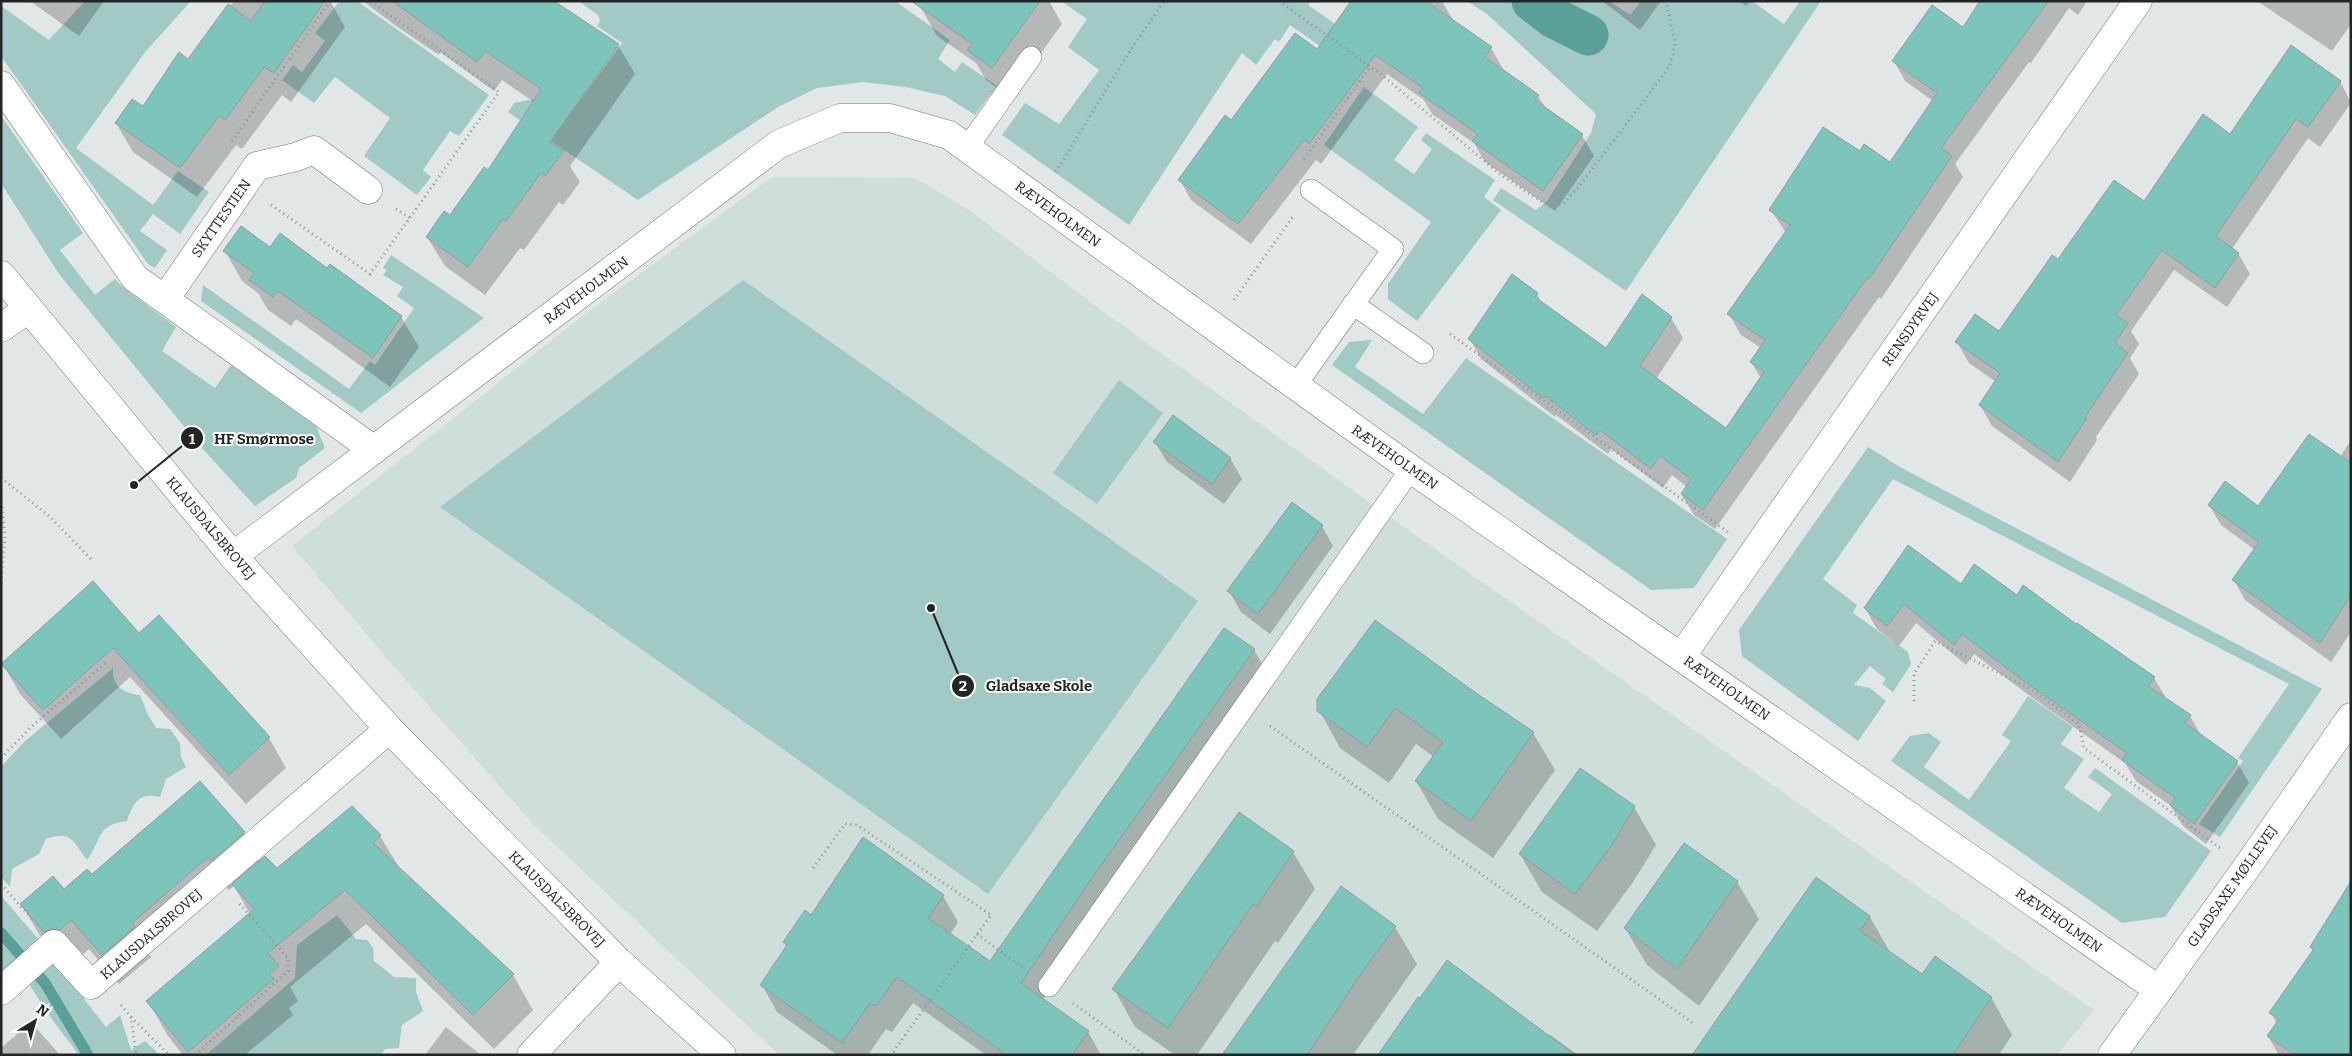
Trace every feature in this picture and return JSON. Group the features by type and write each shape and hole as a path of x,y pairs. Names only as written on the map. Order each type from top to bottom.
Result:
{"street":[{"name":"RENSDYRVEJ","path":"1681,657 2138,1"},
{"path":"1,85 135,278 374,450"},
{"name":"RÆVEHOLMEN","path":"233,556 779,144 840,118 890,118 949,135 1411,469 2160,990"},
{"name":"SKYTTESTIEN","path":"165,299 240,189 258,166 296,157 314,150 368,190"},
{"name":"KLAUSDALSBROVEJ","path":"1,275 233,556 389,729 619,962 722,1055"},
{"path":"1,328 28,309"},
{"name":"GLADSAXE MØLLEVEJ","path":"2112,1055 2160,990 2351,717"},
{"name":"KLAUSDALSBROVEJ","path":"51,947 91,985 389,729"},
{"path":"9,984 51,947"},
{"path":"531,1055 619,962"}],"lane":[{"path":"967,148 1031,56"},
{"path":"1296,386 1393,249 1311,190"},
{"path":"1353,304 1423,353"},
{"path":"1049,986 1411,469"}],"path":[{"path":"228,146 330,1"},
{"path":"240,189 258,196 370,274 442,176 499,92 370,1"},
{"path":"1039,200 1128,54 1164,1"},
{"path":"1279,1 1370,67 1501,175 1548,206 1562,205 1580,186 1670,66 1675,44 1666,1"},
{"path":"1215,327 1311,190 1292,177 1370,67"},
{"path":"1423,353 1440,328 1755,551"},
{"path":"1,478 48,515 91,559"},
{"path":"1,497 5,535 1,585"},
{"path":"1914,701 1914,674 1935,641 2031,689 2066,714 2079,724 2084,748 2246,867"},
{"path":"1,758 30,727 107,662"},
{"path":"1244,708 1693,1023"},
{"path":"814,868 845,824 857,825 991,915 891,1055"},
{"path":"195,1055 288,971 288,958 217,878"},
{"path":"1,884 51,947"},
{"path":"100,979 131,1017 169,1055"},
{"path":"131,1017 136,1055"}],"shaded area":[{"path":"85,1 191,1 146,51 76,148 153,205 178,171 209,192 180,234 153,214 140,231 167,250 155,268 148,264 1,56 1,6 49,40"},
{"path":"357,1 489,95 459,136 450,131 423,170 431,177 417,195 364,156 390,118 335,77 314,103 282,80 293,65 302,72 325,41 315,33 338,3"},
{"path":"582,1 895,1 950,40 938,59 955,72 962,62 997,86 975,115 945,96 905,87 863,82 817,88 778,107 638,200 508,112 514,103 534,99 550,108 556,100 573,110 622,43 597,26 600,21 598,15 581,3"},
{"path":"1061,1 1311,1 1308,5 1367,46 1355,71 1290,25 1279,42 1275,39 1256,65 1242,53 1129,225 1002,135 1025,103 1059,124 1099,70 1068,47 1087,19"},
{"path":"1467,1 1609,1 1630,15 1641,1 1752,1 1784,24 1800,1 1821,1 1626,291 1493,200 1501,188 1536,210 1547,201 1591,133 1596,114 1487,14"},
{"path":"1364,87 1418,127 1394,160 1414,174 1432,149 1421,140 1426,133 1495,180 1484,197 1501,210 1417,321 1388,299 1388,284 1431,222 1324,145"},
{"path":"1,116 83,233 60,250 95,295 115,279 125,289 176,327 162,351 215,388 231,365 316,426 325,448 299,468 296,478 255,506 201,447 59,274 1,183"},
{"path":"772,177 915,178 966,208 1097,307 1425,542 2094,1010 2057,1055 779,1055 535,826 396,669 292,546 581,317"},
{"path":"391,255 484,318 361,413 201,301 203,285 349,389 370,361 375,365 414,308 397,296 403,287 383,275 387,270 383,268"},
{"path":"743,280 1198,601 988,894 440,507"},
{"path":"1372,340 1355,367 1423,414 1466,358 1727,539 1694,588 1651,590 1332,365 1349,342"},
{"path":"1119,380 1163,413 1097,504 1053,473"},
{"path":"1868,447 1900,467 2322,689 2220,837 2199,824 2243,761 2238,758 2289,684 1893,479 1823,579 1857,605 1853,613 1908,652 1911,664 1893,692 1882,684 1886,679 1870,666 1854,685 1870,688 1886,701 1858,741 1742,656 1739,630"},
{"path":"113,668 113,675 120,688 129,693 140,695 148,715 156,728 170,729 180,743 181,757 186,767 166,779 160,797 147,796 138,800 127,821 117,823 105,829 87,860 71,839 61,836 46,839 39,854 12,869 10,887 1,877 1,767 24,742"},
{"path":"2028,696 2073,727 2061,744 2084,759 2064,788 2099,812 2112,794 2088,777 2095,768 2211,851 2165,917 2122,923 1891,761 1910,736 1929,733 1941,742 1924,767 1969,800 2011,741 2002,735"},
{"path":"1,896 40,941 1,974"},
{"path":"337,915 356,939 367,940 373,948 374,961 394,977 416,978 416,992 423,1011 402,1025 399,1048 385,1049 380,1055 206,1055 295,978 297,945"},
{"path":"54,961 106,1027 120,1015 131,1050 145,1041 160,1055 79,1055 51,1018 29,984"}],"building":[{"path":"265,1 325,1 274,73 264,67 225,120 219,116 180,168 115,123 132,99 143,106 179,52 188,59 228,4 251,21"},
{"path":"392,1 554,1 619,44 550,142 564,151 545,176 541,173 506,221 503,219 468,267 426,237 444,211 450,215 484,167 488,170 541,89 485,51 477,62"},
{"path":"911,1 1040,1 992,68 967,50 972,44"},
{"path":"1351,1 1426,1 1492,47 1485,57 1539,95 1535,100 1583,134 1543,191 1472,141 1478,134 1419,93 1423,88 1375,55 1309,144 1304,140 1238,224 1178,180 1225,115 1231,120 1295,33 1317,49"},
{"path":"1980,1 2049,1 1941,148 1952,156 1869,279 1867,278 1703,510 1681,494 1691,479 1660,456 1651,469 1600,430 1596,435 1545,396 1543,398 1468,339 1512,274 1538,293 1535,297 1606,348 1642,294 1672,317 1640,366 1726,428 1764,372 1750,362 1765,340 1727,314 1790,225 1769,210 1823,127 1860,151 1864,144 1890,162 1937,93 1892,61 1932,5 1963,27"},
{"path":"2291,45 2341,81 2308,127 2296,119 2216,236 2239,253 2215,288 2162,250 2116,315 2128,323 2115,343 2128,353 2085,417 2087,418 2058,462 1979,405 2000,373 1955,342 1975,314 1999,331 2052,255 2058,259 2114,180 2144,201 2203,114 2230,134"},
{"path":"241,226 270,247 280,233 327,268 330,264 402,316 373,358 278,291 273,297 249,280 254,273 223,251"},
{"path":"1173,415 1231,458 1212,484 1153,442"},
{"path":"2309,434 2351,463 2351,595 2320,643 2232,580 2259,542 2208,505 2225,481 2258,506"},
{"path":"1292,502 1323,525 1258,614 1227,591"},
{"path":"1908,545 1961,584 1974,564 2017,595 2023,585 2076,624 2155,677 2148,686 2191,715 2185,723 2238,761 2194,824 2170,805 2175,798 2122,760 2127,753 2021,679 1962,634 1954,645 1904,604 1887,626 1864,608"},
{"path":"93,581 139,633 159,615 270,737 229,775 113,648 43,710 1,664"},
{"path":"1375,620 1476,693 1534,732 1471,821 1415,781 1443,742 1395,708 1367,747 1317,711 1317,699"},
{"path":"1224,628 1255,649 1085,888 1021,983 1089,1031 1072,1055 1007,1055 897,977 876,1006 870,1003 842,1043 760,985 787,945 783,942 805,910 811,915 863,837 944,895 928,918 990,961"},
{"path":"1580,768 1635,806 1612,845 1575,894 1519,854"},
{"path":"200,781 245,832 211,861 208,857 132,923 135,927 102,955 71,920 60,930 51,929 44,932 20,904 53,876 64,889 87,869 92,874"},
{"path":"352,806 381,835 373,843 514,974 473,1015 345,890 268,953 279,966 269,974 274,979 188,1052 146,1001 254,909 232,884 265,856 277,868"},
{"path":"1239,812 1294,851 1256,907 1253,904 1168,1028 1112,989"},
{"path":"1684,843 1738,881 1677,969 1624,928"},
{"path":"1816,877 1870,916 1860,931 1922,974 1935,956 1992,997 1953,1055 1692,1055"},
{"path":"2351,881 2351,1055 2295,1055 2267,1036 2279,1019 2269,1013 2313,950 2310,947"},
{"path":"1341,886 1396,926 1358,978 1307,1055 1222,1055"},
{"path":"1447,960 1575,1055 1378,1055 1418,997 1420,998"}],"waterway":[{"path":"1532,1 1554,18 1588,35"},
{"path":"1,933 45,983 88,1055"}],"place":[{"name":"HF Smørmose","path":"134,485"},
{"name":"Gladsaxe Skole","path":"931,608"}]}
